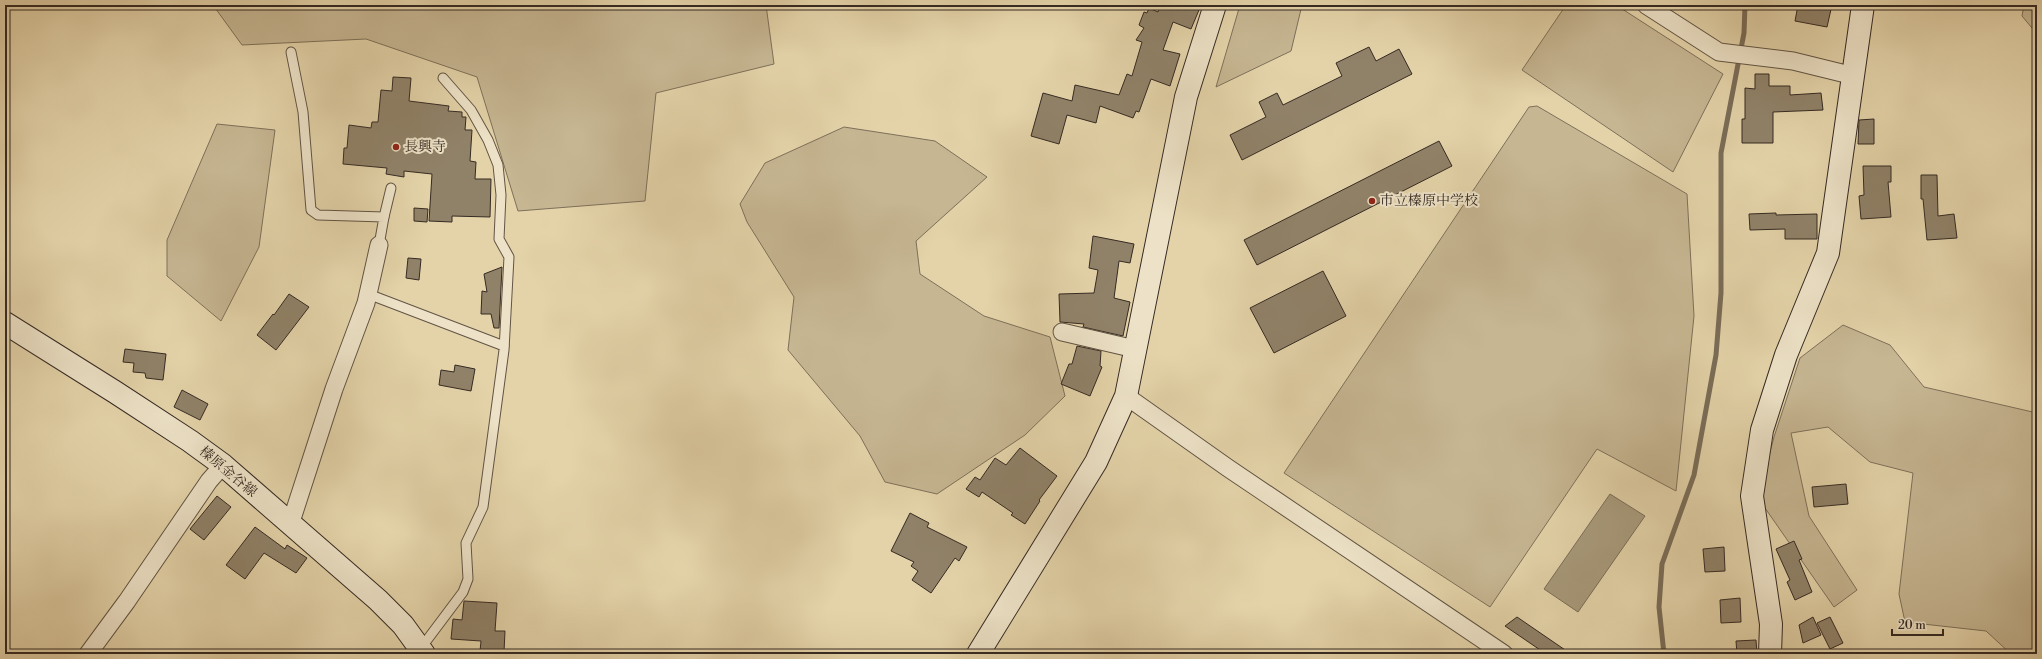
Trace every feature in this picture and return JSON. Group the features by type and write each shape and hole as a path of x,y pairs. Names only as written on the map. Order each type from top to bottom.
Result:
{"street":[{"path":"978,654 1096,462 1126,396 1186,97 1215,5"},
{"path":"1646,5 1719,52 1793,61 1854,76"},
{"path":"1770,654 1770,624 1752,496 1762,430 1786,355 1828,253 1863,5"},
{"path":"290,525 334,389 368,294 379,245"},
{"name":"榛原金谷線","path":"5,323 116,392 190,441 223,465 290,525 378,600 403,625 422,651"},
{"path":"1062,332 1135,349"},
{"path":"1126,396 1228,468 1504,654"},
{"path":"88,654 127,601 209,481 223,465"}],"lane":[{"path":"290,52 303,112 311,210 318,215 384,217"},
{"path":"422,651 463,592 468,579 466,543 483,507 504,346 510,257 499,239 501,195 498,165 488,140 471,110 443,78"},
{"path":"379,245 391,188"},
{"path":"368,294 504,346"}],"shaded area":[{"path":"213,5 766,5 774,64 656,93 645,201 518,211 477,77 366,39 242,45"},
{"path":"1240,5 1302,5 1291,51 1216,87"},
{"path":"1566,5 1616,5 1723,74 1673,172 1522,70"},
{"path":"2024,5 2037,5 2037,34 2022,16"},
{"path":"1537,106 1687,194 1694,316 1676,491 1597,449 1490,607 1284,473 1529,107"},
{"path":"217,124 275,130 259,247 221,321 167,276 167,240"},
{"path":"844,127 935,141 987,177 916,241 920,274 984,316 1050,337 1065,396 1025,435 937,494 885,482 860,436 788,350 794,297 747,222 740,204 765,163"},
{"path":"1843,325 1890,345 1924,387 2037,413 2037,654 2011,654 1986,631 1905,622 1899,594 1913,473 1870,462 1828,427 1791,433 1809,516 1857,590 1834,607 1758,498 1774,437 1800,358"},
{"path":"1610,494 1645,516 1578,612 1544,589"}],"building":[{"path":"1160,5 1187,5 1199,10 1191,29 1173,22 1163,50 1180,54 1170,86 1151,79 1139,112 1136,111 1133,118 1100,106 1096,123 1067,115 1059,144 1031,136 1043,93 1072,101 1075,85 1119,95 1127,74 1132,76 1142,42 1136,40 1144,28 1139,25 1144,12 1147,13 1149,8 1158,12"},
{"path":"1798,5 1832,5 1827,27 1795,21"},
{"path":"1369,47 1376,61 1399,49 1412,74 1242,160 1230,135 1266,117 1259,102 1277,93 1283,105 1342,76 1336,63"},
{"path":"1755,74 1769,74 1769,86 1790,86 1790,95 1821,93 1823,110 1773,112 1773,143 1742,143 1742,119 1745,119 1745,88 1755,89"},
{"path":"393,77 411,78 409,101 449,106 448,111 462,112 462,117 466,117 465,130 472,130 470,161 476,162 475,179 491,179 490,217 452,216 452,222 429,221 432,174 404,171 404,177 386,174 387,168 343,164 344,148 347,148 349,125 371,128 372,122 378,122 381,90 392,91"},
{"path":"1874,119 1874,144 1858,144 1859,120"},
{"path":"1439,141 1452,166 1257,265 1244,240"},
{"path":"1863,166 1891,166 1891,182 1888,182 1891,217 1861,219 1859,196 1864,195"},
{"path":"1921,175 1937,175 1938,216 1954,214 1957,238 1927,240 1923,199 1921,199"},
{"path":"414,208 428,209 427,222 414,221"},
{"path":"1776,213 1776,215 1817,214 1817,239 1785,239 1785,229 1750,230 1749,214"},
{"path":"1093,236 1134,244 1130,263 1119,261 1114,298 1130,302 1123,336 1083,327 1084,324 1060,322 1059,294 1094,293 1098,270 1089,268"},
{"path":"408,258 421,259 419,280 406,278"},
{"path":"502,267 499,328 494,328 491,314 481,314 482,291 487,292 484,274"},
{"path":"1323,271 1346,316 1274,353 1250,308"},
{"path":"289,294 309,307 276,350 257,335"},
{"path":"1077,346 1101,351 1100,366 1102,367 1090,396 1061,384 1069,364 1072,364"},
{"path":"125,349 166,354 163,380 146,378 145,373 133,372 134,363 123,362"},
{"path":"455,365 475,369 471,391 439,385 441,370 454,372"},
{"path":"182,390 208,404 200,420 174,407"},
{"path":"1020,448 1057,476 1039,500 1040,501 1025,524 1011,515 1013,513 982,492 979,497 966,489 975,477 980,480 995,458 1006,465"},
{"path":"1846,484 1848,504 1814,507 1812,487"},
{"path":"217,496 231,507 204,540 190,529"},
{"path":"910,513 929,523 927,527 967,547 959,561 955,558 931,593 912,580 918,571 911,566 914,562 891,551"},
{"path":"255,527 285,549 287,545 307,558 296,573 264,553 245,579 226,565"},
{"path":"1794,541 1802,559 1799,560 1812,592 1795,600 1787,582 1790,580 1776,549"},
{"path":"1724,547 1725,571 1705,572 1703,549"},
{"path":"1740,598 1741,622 1721,623 1720,600"},
{"path":"464,601 497,603 495,631 505,631 504,652 480,651 481,641 451,639 453,619 462,620"},
{"path":"1517,617 1571,654 1546,654 1505,626"},
{"path":"1813,617 1821,635 1803,643 1799,625"},
{"path":"1830,617 1843,643 1830,649 1817,623"},
{"path":"1756,640 1757,654 1737,654 1736,641"}],"waterway":[{"path":"1664,654 1659,607 1662,564 1694,475 1716,355 1721,293 1721,153 1744,33 1745,5"}],"place":[{"name":"長興寺","path":"396,147"},
{"name":"市立榛原中学校","path":"1372,201"}]}
